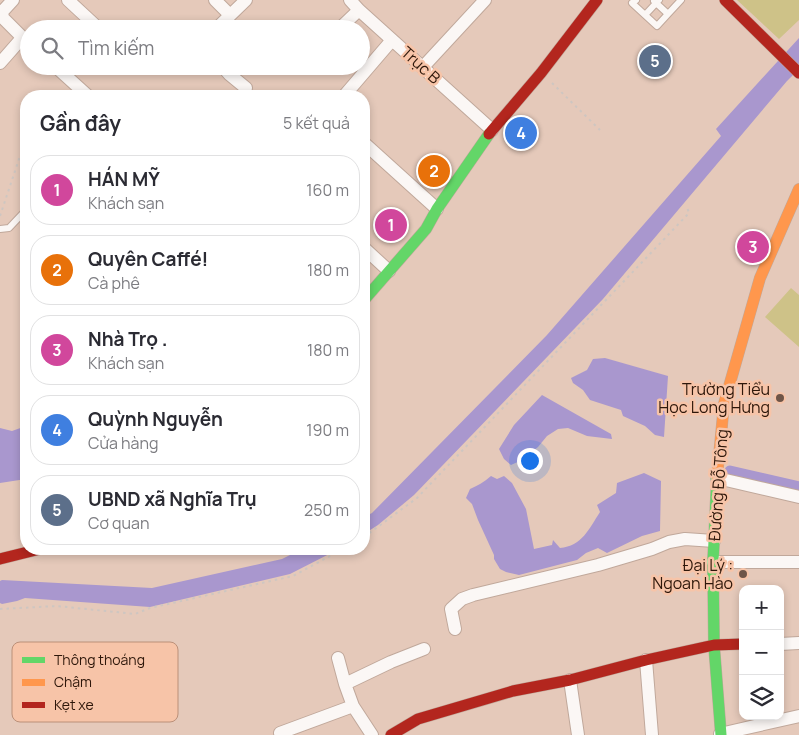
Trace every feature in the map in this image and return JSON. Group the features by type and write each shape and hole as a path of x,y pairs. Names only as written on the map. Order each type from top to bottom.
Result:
{"main road":[{"path":"370,293 426,229 437,209 492,130 541,73 598,0"},
{"path":"725,0 799,73"},
{"name":"Đường Đỗ Tông","path":"720,735 714,645 713,562 717,478 724,404 760,278 799,189"},
{"path":"0,559 20,554"},
{"path":"391,735 418,719 513,692 714,645 739,644"}],"street":[{"path":"13,0 2,12 3,18 20,35"},
{"path":"68,0 89,20"},
{"path":"215,0 230,15"},
{"path":"225,20 246,0"},
{"name":"Trục B","path":"350,0 492,130"},
{"path":"423,67 485,0"},
{"path":"348,20 359,10"},
{"path":"370,66 392,40"},
{"path":"0,63 20,46"},
{"path":"65,75 81,90"},
{"path":"230,75 246,88"},
{"path":"349,90 362,75"},
{"path":"370,148 437,209"},
{"path":"370,254 389,271"},
{"path":"717,478 799,496"},
{"path":"455,629 451,609 462,599 473,595 598,565 669,542 714,540"},
{"path":"713,562 799,562"},
{"path":"784,644 799,643"},
{"path":"344,684 424,649"},
{"path":"338,658 344,684 353,706 372,735"},
{"path":"646,660 652,735"},
{"path":"570,680 578,735"},
{"path":"280,733 353,706"},
{"path":"720,735 799,716"}],"lane":[{"path":"636,0 632,3 657,26 681,0"},
{"path":"645,15 656,1 668,14"},
{"path":"0,229 9,228 20,216"}],"path":[{"path":"541,73 600,130"},
{"path":"0,216 20,156"},
{"path":"370,532 416,498 689,213 687,207"},
{"path":"0,608 57,606 135,614 150,608 293,576 332,555"}],"shaded area":[{"path":"737,0 799,0 799,20 779,39"},
{"path":"799,38 799,69 603,299 414,495 370,530 370,514 547,335 721,136 716,129"},
{"path":"791,288 799,295 799,347 765,317"},
{"path":"605,358 668,376 664,437 655,435 645,426 623,416 621,410 590,400 583,390 573,383 571,378 587,370 593,359"},
{"path":"542,395 611,434 612,439 587,436 568,428 558,429 547,436 538,447 522,460 511,465 504,459 499,449 514,425"},
{"path":"0,428 12,431 20,428 20,480 0,483"},
{"path":"644,473 661,481 660,531 642,536 607,553 598,548 586,553 577,560 519,575 500,569 494,559 472,504 466,498 470,489 481,484 491,476 497,479 504,476 512,483 526,509 534,549 552,545 553,540 560,548 568,547 584,536 600,512 597,505 616,493 617,483"},
{"path":"290,555 327,555 290,574 150,607 25,598 0,603 0,581 2,580 152,588 282,559"}],"waterway":[{"path":"730,471 799,487"}],"traffic: fast":[{"path":"370,293 426,229 437,209 489,134"},
{"path":"717,477 713,562 714,645 721,735"}],"traffic: slow":[{"path":"717,477 724,404 760,278 799,189"}],"traffic: jam":[{"path":"489,134 541,73 597,0"},
{"path":"725,0 799,73"},
{"path":"0,559 20,554"},
{"path":"391,735 418,719 513,691 570,680 714,645 739,644"}],"place":[{"name":"UBND xã Nghĩa Trụ","path":"655,61"},
{"name":"Quỳnh Nguyễn","path":"521,133"},
{"name":"Quyên Caffé!","path":"434,171"},
{"name":"HÁN MỸ","path":"391,225"},
{"name":"Nhà Trọ .","path":"753,247"},
{"name":"Trường Tiểu Học Long Hưng","path":"780,398"},
{"name":"Đại Lý : Ngoan Hào","path":"743,574"}]}
